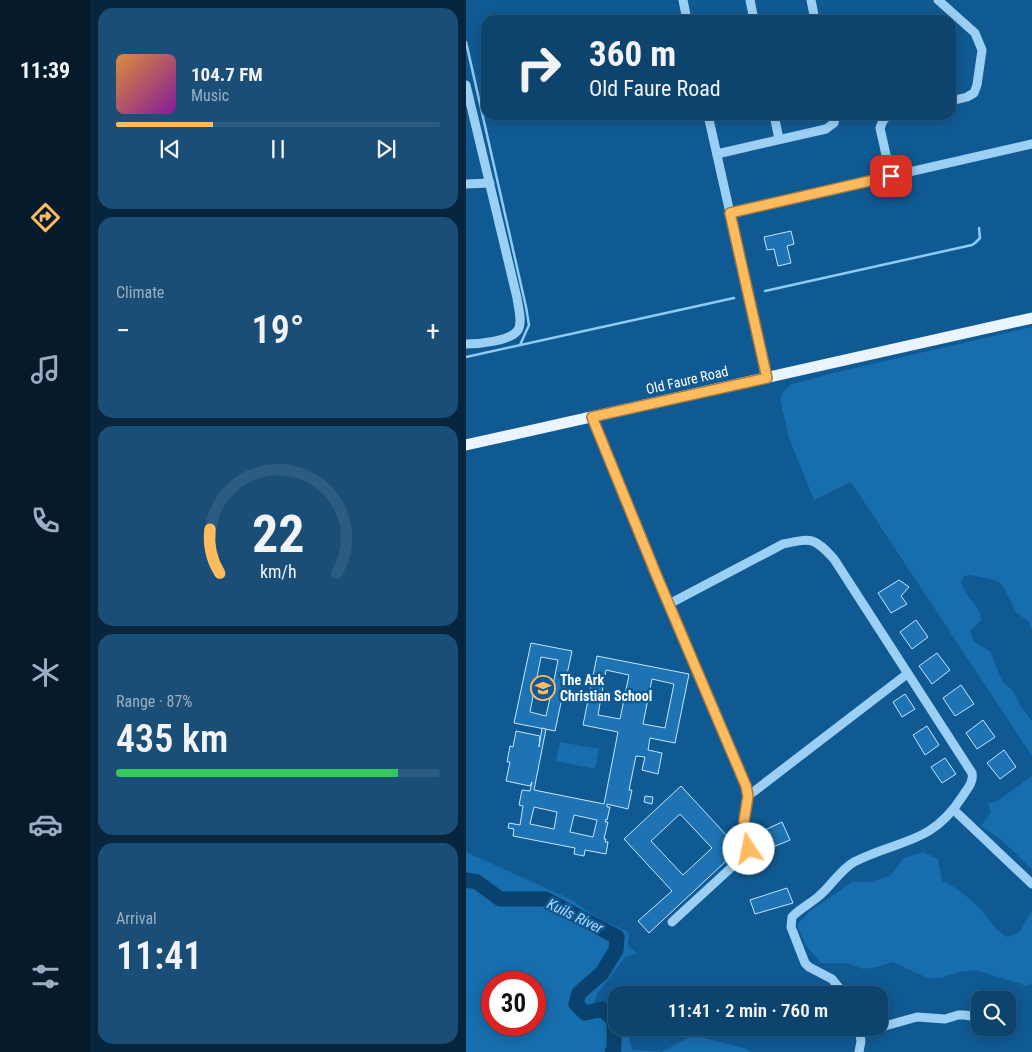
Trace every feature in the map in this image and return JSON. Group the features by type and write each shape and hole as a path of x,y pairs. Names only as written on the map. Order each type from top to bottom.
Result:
{"main road":[{"name":"Old Faure Road","path":"466,445 1032,318"}],"street":[{"path":"683,0 684,15"},
{"path":"750,0 753,15"},
{"path":"811,0 814,15"},
{"path":"938,0 955,15"},
{"path":"956,16 976,33 982,50 974,93 956,100"},
{"path":"466,85 517,298 520,320 518,329 511,337 479,344 466,344"},
{"path":"709,120 767,378"},
{"path":"775,120 779,139"},
{"path":"717,154 826,129 834,123 835,120"},
{"path":"884,120 880,128 891,176"},
{"path":"730,213 1032,144"},
{"path":"466,184 490,183"},
{"path":"592,417 736,760 748,796 744,821 749,849 746,854 672,922"},
{"path":"669,604 783,544 814,540 834,559 972,773 971,783 954,810 936,827 918,838 853,863 819,896 792,917 791,927 805,963 832,979 838,986"},
{"path":"748,796 907,674"},
{"path":"954,810 1032,884"},
{"path":"888,1024 917,1017 944,1019 958,1015 971,1016"},
{"path":"859,1052 860,1036"}],"shaded area":[{"path":"1032,327 1032,630 1028,621 1016,612 1005,589 999,582 970,575 964,576 961,581 962,586 980,615 981,620 970,631 974,642 990,651 1002,681 1013,691 1021,707 1032,721 1032,756 851,482 814,500 789,438 780,399 790,385 825,375"},
{"path":"560,742 599,749 595,769 556,761"},
{"path":"1032,776 1032,869 999,838 981,826 991,812 988,804 999,800"},
{"path":"466,852 570,899 597,917 629,933 628,946 637,953 625,957 597,994 594,1003 608,1008 608,1036 629,1036 632,1050 662,1052 466,1052"},
{"path":"923,852 938,859 942,881 967,897 1007,937 1019,933 1032,910 1032,983 1027,986 976,970 959,972 941,978 928,978 892,962 863,969 847,963 821,963 805,944 797,925 810,911 852,882 870,882 890,876 904,858"},
{"path":"691,1036 747,1049 750,1052 662,1052"}],"building":[{"path":"791,231 794,244 787,246 791,263 778,266 774,249 767,250 764,237"},
{"path":"899,580 909,587 901,596 907,604 891,613 878,593"},
{"path":"916,620 928,637 912,649 900,632"},
{"name":"The Ark Christian School","path":"531,643 572,651 555,731 514,723","holes":["541,657 558,660 553,685 536,682","534,691 551,694 546,716 530,712"]},
{"path":"937,653 950,670 932,684 919,666"},
{"path":"597,656 689,674 675,743 650,738 648,750 662,753 658,774 642,770 645,757 636,756 629,790 632,790 628,809 607,804 607,807 610,807 605,822 608,822 604,839 606,839 605,842 608,842 606,854 585,850 584,856 574,854 575,848 513,836 514,829 508,828 509,823 520,825 523,806 519,805 522,790 530,791 532,782 530,786 506,781 510,762 507,762 510,746 513,747 516,731 540,736 539,747 542,728 546,729 534,790 604,804 618,732 583,725","holes":["606,670 629,675 620,719 598,715","652,679 674,684 665,728 643,724","534,807 557,812 554,829 530,824","574,815 597,820 593,837 570,832"]},
{"path":"961,685 974,704 955,716 943,698"},
{"path":"905,694 915,709 902,717 893,702"},
{"path":"983,720 995,737 977,749 966,733"},
{"path":"927,726 939,745 925,755 913,735"},
{"path":"1004,750 1016,767 1000,779 987,763"},
{"path":"945,758 956,774 942,783 931,767"},
{"path":"681,786 739,849 649,933 638,921 672,891 624,839","holes":["680,814 712,848 683,875 651,841"]},
{"path":"645,796 653,797 652,804 644,802"},
{"path":"782,822 790,840 761,852 758,847 761,845 756,834"},
{"path":"787,888 793,903 755,914 750,900"}],"waterway":[{"path":"466,42 481,108"},
{"path":"484,120 529,325 520,345"},
{"path":"765,291 972,245 980,238 979,228"},
{"path":"466,357 734,298"},
{"name":"Kuils River","path":"466,880 477,882 500,899 545,899 617,937 616,950 602,973 579,993 576,1004 585,1013 602,1009 614,1020 614,1048 612,1052"}],"place":[{"name":"The Ark Christian School","path":"543,688"}],"route":[{"path":"749,849 744,821 748,796 746,786 592,417 767,378 730,213 891,176"}]}
